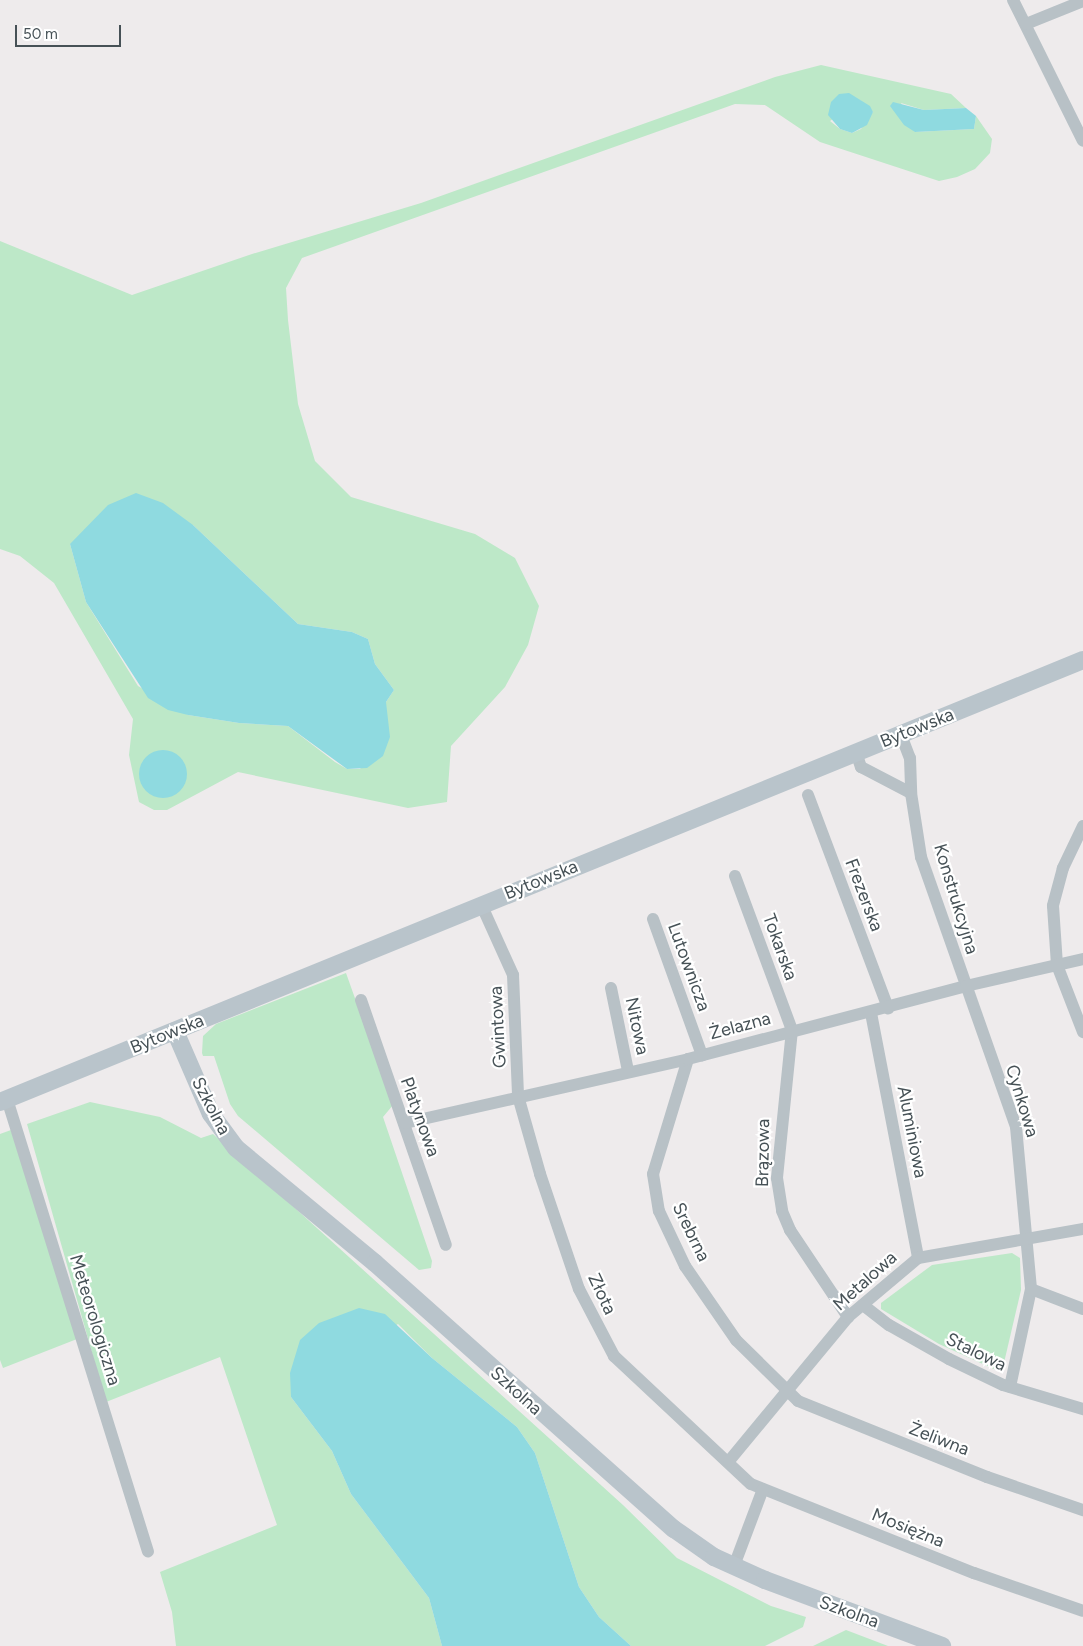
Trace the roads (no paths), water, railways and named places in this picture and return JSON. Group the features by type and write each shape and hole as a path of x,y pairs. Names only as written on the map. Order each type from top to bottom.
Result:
{"main road":[{"name":"Bytowska","path":"4,1100 1083,660"},
{"name":"Szkolna","path":"176,1031 211,1114 236,1148 375,1264 674,1529 734,1566 942,1646"}],"street":[{"path":"1013,0 1083,142"},
{"path":"1026,24 1083,1"},
{"name":"Konstrukcyjna","path":"901,735 910,758 911,793 918,819 921,857 966,986"},
{"path":"856,752 861,767 911,793"},
{"name":"Frezerska","path":"808,795 888,1008"},
{"path":"1083,826 1063,868 1053,906 1057,965 1083,1032"},
{"name":"Tokarska","path":"735,876 792,1030"},
{"name":"Gwintowa","path":"481,904 513,975 518,1096"},
{"name":"Lutownicza","path":"653,919 702,1055"},
{"name":"Żelazna","path":"405,1123 628,1071 688,1059 792,1030 871,1013 966,986 1083,959"},
{"name":"Cynkowa","path":"966,986 1016,1127 1028,1237 1031,1290 1010,1387"},
{"name":"Nitowa","path":"611,988 628,1071"},
{"name":"Platynowa","path":"361,1000 446,1245"},
{"name":"Aluminiowa","path":"871,1013 918,1258"},
{"name":"Brązowa","path":"792,1030 777,1178 782,1211 790,1230 848,1317"},
{"name":"Srebrna","path":"688,1059 653,1174 659,1211 686,1266 715,1311 736,1340 788,1391"},
{"name":"Złota","path":"518,1096 579,1289 614,1356 729,1461"},
{"name":"Meteorologiczna","path":"4,1100 148,1552"},
{"name":"Metalowa","path":"729,1461 848,1317 918,1258 1028,1237 1083,1229"},
{"path":"1031,1290 1083,1309"},
{"name":"Stalowa","path":"863,1306 889,1325 949,1359 1010,1387 1083,1409"},
{"name":"Żeliwna","path":"788,1391 798,1401 844,1420 1083,1510"},
{"name":"Mosiężna","path":"729,1461 751,1484 974,1573 1083,1611"},
{"path":"734,1566 763,1489"}],"water":[{"path":"849,93 870,106 873,112 867,125 852,133 840,129 828,115 831,102 839,94"},
{"path":"893,102 924,110 966,108 976,116 974,129 915,132 904,125 890,106"},
{"path":"136,493 163,503 193,525 298,624 352,632 368,639 375,664 394,690 386,702 390,737 383,756 367,768 347,769 288,726 239,723 188,715 168,710 148,698 86,602 70,544 108,505"},
{"path":"163,750 172,752 180,757 185,765 187,774 185,783 180,791 172,796 163,798 154,796 146,791 141,783 139,774 141,765 146,757 154,752"},
{"path":"359,1308 385,1314 432,1358 517,1427 535,1453 579,1587 599,1617 631,1646 442,1646 429,1598 351,1494 332,1451 291,1397 290,1373 300,1340 319,1323"}]}
